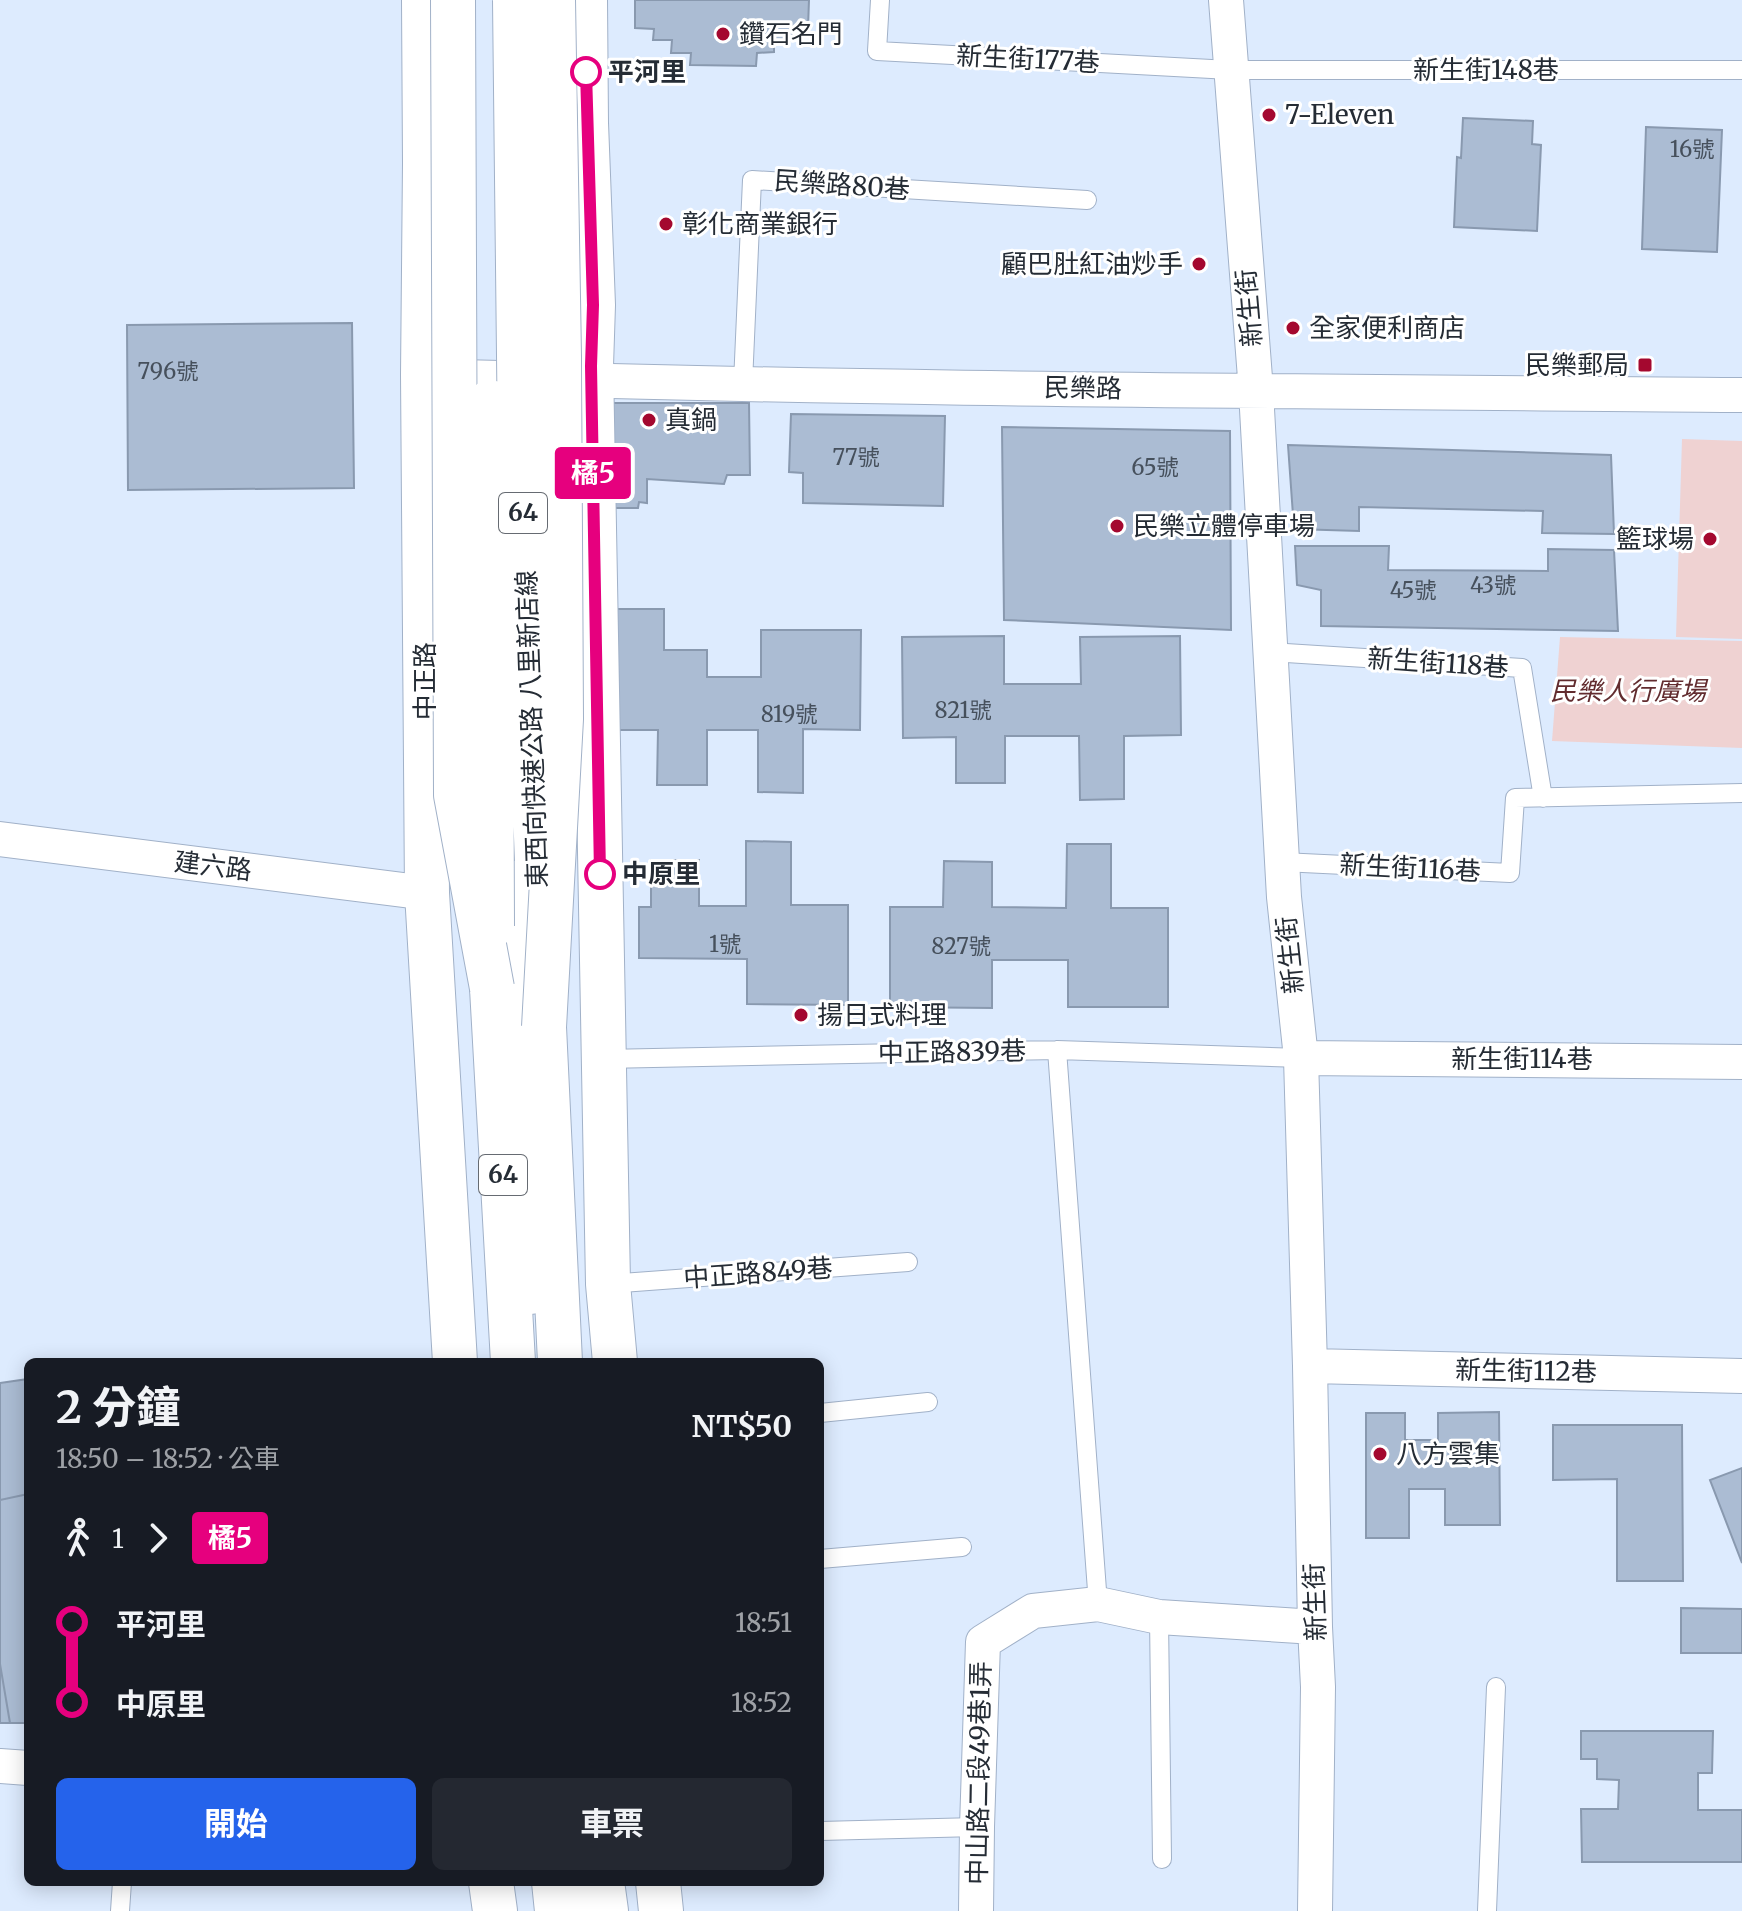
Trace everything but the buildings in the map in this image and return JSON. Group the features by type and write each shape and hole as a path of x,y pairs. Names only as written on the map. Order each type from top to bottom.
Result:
{"main road":[{"name":"中正路","path":"424,0 427,893 455,1358"},
{"path":"453,0 456,795 492,988"},
{"name":"東西向快速公路 八里新店線","path":"488,0 492,988 513,1358"},
{"path":"500,0 503,378 517,958 533,1358"},
{"name":"東西向快速公路 八里新店線","path":"515,0 520,444 560,1358"},
{"path":"544,1027 561,719 553,0"},
{"path":"585,0 593,305 591,381 608,1284 615,1358"},
{"path":"492,1886 495,1911"},
{"path":"554,1886 557,1911"},
{"path":"578,1886 581,1911"},
{"path":"603,1886 606,1911"},
{"path":"658,1886 661,1911"}],"street":[{"name":"新生街","path":"1226,0 1256,391 1284,897 1301,1058 1318,1687 1315,1911"},
{"name":"民樂路","path":"423,375 591,381 1742,395"},
{"name":"建六路","path":"0,839 427,893"},
{"name":"新生街114巷","path":"1301,1058 1742,1062"},
{"name":"新生街112巷","path":"1310,1366 1742,1376"},
{"name":"中山路二段49巷1弄","path":"976,1911 983,1642 1033,1611 1098,1604 1159,1617 1315,1627"},
{"path":"0,1766 24,1768"}],"lane":[{"name":"新生街177巷","path":"880,0 877,51 1230,70"},
{"name":"新生街148巷","path":"1230,70 1742,70"},
{"name":"民樂路80巷","path":"743,383 752,180 1087,200"},
{"name":"新生街118巷","path":"1270,652 1522,668 1543,798"},
{"path":"1543,798 1742,793"},
{"name":"新生街116巷","path":"1282,862 1510,873 1515,798 1543,798"},
{"name":"中正路839巷","path":"604,1059 1057,1050 1301,1058"},
{"path":"1057,1050 1098,1604"},
{"name":"中正路849巷","path":"608,1284 908,1262"},
{"path":"824,1413 928,1402"},
{"path":"824,1559 962,1547"},
{"path":"1159,1617 1162,1859"},
{"path":"1487,1911 1496,1687"},
{"path":"824,1831 977,1827"},
{"path":"120,1911 122,1886"}],"green space":[{"name":"籃球場","path":"1682,439 1742,441 1742,639 1676,637"},
{"name":"民樂人行廣場","path":"1560,637 1742,641 1742,748 1552,741"}],"bus line":[{"name":"橘5","path":"586,72 593,305 591,366 600,874"}],"place":[{"name":"鑽石名門","path":"723,34"},
{"name":"平河里","path":"586,72"},
{"name":"7-Eleven","path":"1269,115"},
{"name":"彰化商業銀行","path":"666,224"},
{"name":"顧巴肚紅油炒手","path":"1199,264"},
{"name":"全家便利商店","path":"1293,328"},
{"name":"民樂郵局","path":"1645,365"},
{"name":"真鍋","path":"649,420"},
{"name":"民樂立體停車場","path":"1117,526"},
{"name":"籃球場","path":"1710,539"},
{"name":"中原里","path":"600,874"},
{"name":"揚日式料理","path":"801,1015"},
{"name":"八方雲集","path":"1380,1454"}]}
